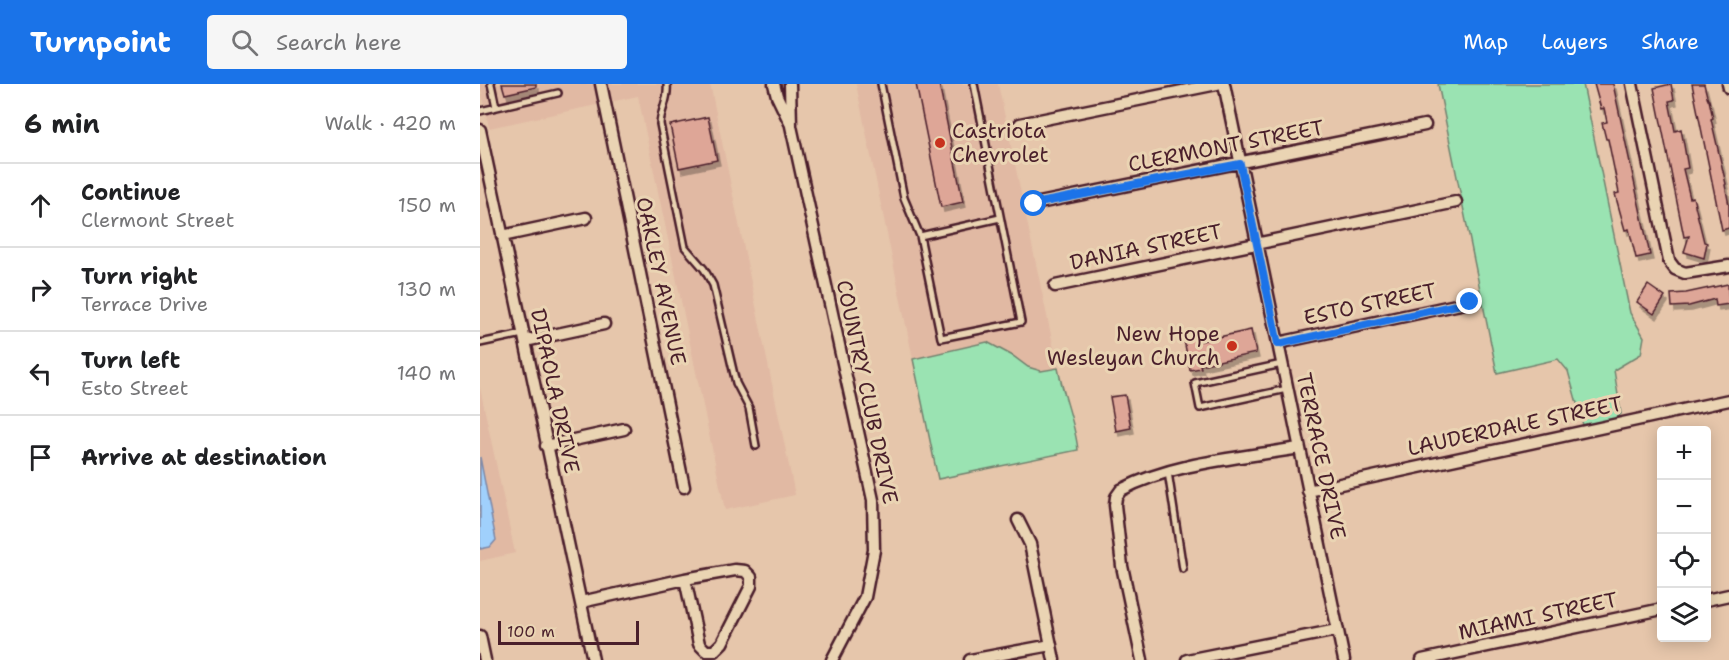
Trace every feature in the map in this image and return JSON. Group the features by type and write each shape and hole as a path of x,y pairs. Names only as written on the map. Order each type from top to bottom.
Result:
{"street":[{"name":"OAKLEY AVENUE","path":"601,84 684,487"},
{"name":"COUNTRY CLUB DRIVE","path":"774,84 791,126"},
{"name":"COUNTRY CLUB DRIVE","path":"790,84 791,126 873,500 874,550 865,597 832,660"},
{"path":"1020,124 1218,84"},
{"name":"TERRACE DRIVE","path":"1224,84 1344,660"},
{"path":"1632,84 1669,261 1675,269 1685,273 1729,266"},
{"path":"1728,84 1729,88"},
{"name":"CLERMONT STREET","path":"1034,204 1425,125"},
{"name":"DIPAOLA DRIVE","path":"480,130 546,447 570,526 581,602 593,660"},
{"name":"DANIA STREET","path":"1055,286 1456,202"},
{"path":"502,236 586,218"},
{"name":"ESTO STREET","path":"1278,344 1470,302"},
{"path":"524,337 604,324"},
{"name":"LAUDERDALE STREET","path":"1308,491 1729,400"},
{"path":"546,447 624,429"},
{"path":"1142,660 1122,566 1115,505 1116,497 1121,490 1168,472 1299,448"},
{"path":"1018,520 1030,543 1054,660"},
{"path":"581,602 685,579 735,570 745,571 751,577 751,586 722,643 714,651 706,651 699,644 685,579"},
{"path":"1711,599 1729,595"},
{"name":"MIAMI STREET","path":"1422,660 1657,610"},
{"path":"1187,660 1337,630"},
{"path":"480,636 485,660"},
{"path":"970,660 1051,645"}],"lane":[{"path":"491,84 496,107"},
{"path":"667,84 668,96 660,112 660,124 685,247 704,269 713,285 736,383 749,408 756,446"},
{"path":"880,84 904,198 920,236 941,338 1021,322 974,84"},
{"path":"480,111 558,93"},
{"path":"920,236 1000,218"},
{"path":"480,343 524,337"},
{"path":"1282,364 1195,383 1200,408 1287,389"},
{"path":"1168,472 1183,569"}],"shaded area":[{"path":"480,84 710,84 795,495 725,510 638,96 489,128"},
{"name":"Castriota Chevrolet","path":"856,84 998,84 1058,368 1041,371 1028,367 987,342 913,359"},
{"path":"480,388 515,553 480,561"}],"green space":[{"path":"1438,84 1583,84 1630,313 1644,337 1641,354 1614,370 1621,414 1615,419 1583,425 1568,371 1558,359 1497,373"},
{"path":"987,342 1028,367 1041,371 1058,368 1078,450 938,479 913,359"}],"water":[{"path":"480,457 496,540 490,547 480,549"}],"building":[{"path":"502,84 536,84 536,87 505,94"},
{"name":"Castriota Chevrolet","path":"916,84 939,84 963,202 941,207"},
{"path":"1594,84 1613,84 1650,255 1636,258 1629,229 1625,230 1615,194 1619,193 1608,139 1606,139 1602,123 1607,122"},
{"path":"1671,84 1674,100 1669,101 1675,131 1681,129 1688,168 1683,169 1690,198 1693,197 1704,242 1707,243 1704,258 1684,252 1689,236 1684,237 1654,88"},
{"path":"1692,84 1704,84 1713,118 1711,119 1729,205 1729,228 1722,230"},
{"path":"708,117 717,160 679,168 670,125"},
{"path":"1728,284 1729,304 1716,306 1715,299 1689,306 1672,307 1671,294"},
{"path":"1648,285 1665,297 1654,314 1637,302"},
{"name":"New Hope Wesleyan Church","path":"1251,330 1256,353 1200,365 1201,368 1190,370 1184,340 1195,338 1196,342"},
{"path":"1125,395 1131,428 1116,431 1110,397"}],"place":[{"name":"Castriota Chevrolet","path":"940,143"},
{"name":"New Hope Wesleyan Church","path":"1232,346"}],"route":[{"path":"1034,204 1240,164 1278,344 1470,302"}]}
